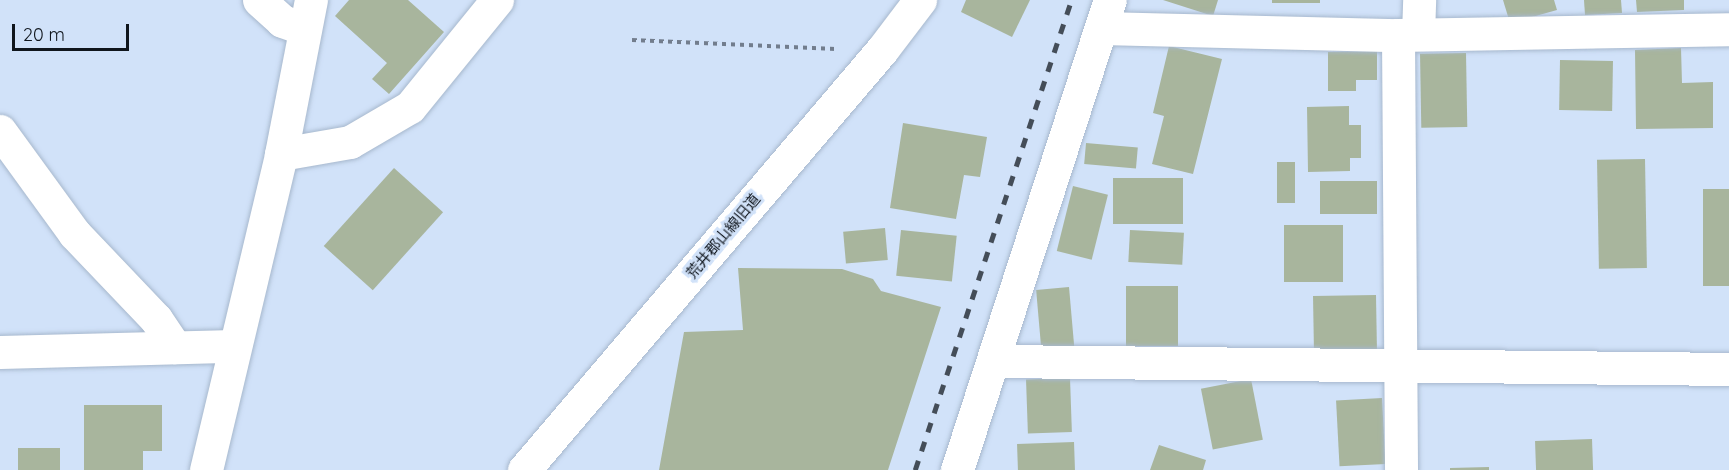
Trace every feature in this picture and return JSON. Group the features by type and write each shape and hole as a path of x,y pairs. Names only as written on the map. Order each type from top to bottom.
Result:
{"street":[{"path":"206,470 281,154 308,14 282,21 259,0"},
{"path":"281,154 351,142 410,106 497,0"},
{"name":"荒井郡山線旧道","path":"524,470 882,50 920,0"},
{"path":"1401,470 1400,368 1408,34 1419,0"},
{"path":"957,470 995,360 1105,14 1408,34 1729,28"},
{"path":"0,131 74,233 156,319 175,347"},
{"path":"0,352 234,346"},
{"path":"995,360 1400,368 1729,369"}],"path":[{"path":"632,40 882,50"}],"building":[{"path":"349,0 408,0 444,32 389,94 372,79 387,63 335,16"},
{"path":"966,0 1030,0 1012,37 961,12"},
{"path":"1163,0 1218,0 1213,16"},
{"path":"1272,0 1320,0 1320,3 1272,3"},
{"path":"1503,0 1554,0 1557,10 1510,23"},
{"path":"1584,0 1621,0 1622,13 1585,15"},
{"path":"1636,0 1684,0 1684,10 1637,12"},
{"path":"1169,46 1222,59 1193,174 1152,164 1164,116 1153,113"},
{"path":"1681,48 1682,83 1713,82 1713,128 1636,129 1635,50"},
{"path":"1377,51 1377,80 1356,80 1356,91 1328,91 1328,52"},
{"path":"1466,53 1467,127 1421,128 1420,54"},
{"path":"1560,60 1613,61 1612,111 1559,110"},
{"path":"1349,106 1349,125 1361,125 1361,158 1350,158 1350,171 1308,172 1307,107"},
{"path":"903,123 987,137 980,177 964,175 956,219 890,208"},
{"path":"1086,143 1138,148 1136,168 1084,164"},
{"path":"1645,159 1647,268 1599,269 1597,160"},
{"path":"1277,162 1295,162 1295,203 1277,203"},
{"path":"394,168 443,212 373,290 324,246"},
{"path":"1113,178 1183,178 1183,224 1113,224"},
{"path":"1320,181 1377,181 1377,214 1320,214"},
{"path":"1073,186 1108,195 1092,260 1057,251"},
{"path":"1703,189 1729,189 1729,286 1703,286"},
{"path":"1284,225 1343,225 1343,282 1284,282"},
{"path":"885,228 888,260 846,264 843,232"},
{"path":"901,230 957,236 952,282 896,276"},
{"path":"1130,230 1184,233 1182,265 1128,262"},
{"path":"738,268 842,269 873,279 881,291 941,307 888,470 659,470 684,332 743,330"},
{"path":"1126,286 1178,286 1178,346 1126,346"},
{"path":"1069,287 1074,350 1042,353 1036,290"},
{"path":"1376,295 1377,349 1314,350 1313,296"},
{"path":"1070,378 1072,432 1028,434 1026,380"},
{"path":"1251,379 1263,440 1213,450 1201,389"},
{"path":"1382,398 1385,464 1340,466 1336,400"},
{"path":"84,405 162,405 162,451 143,451 143,470 84,470"},
{"path":"1592,439 1593,470 1536,470 1535,441"},
{"path":"1074,442 1075,470 1018,470 1017,444"},
{"path":"1159,445 1206,460 1203,470 1150,470"},
{"path":"18,448 60,448 60,470 18,470"},
{"path":"1489,467 1489,470 1450,470 1450,468"}],"railway":[{"path":"915,470 1071,0"}]}
